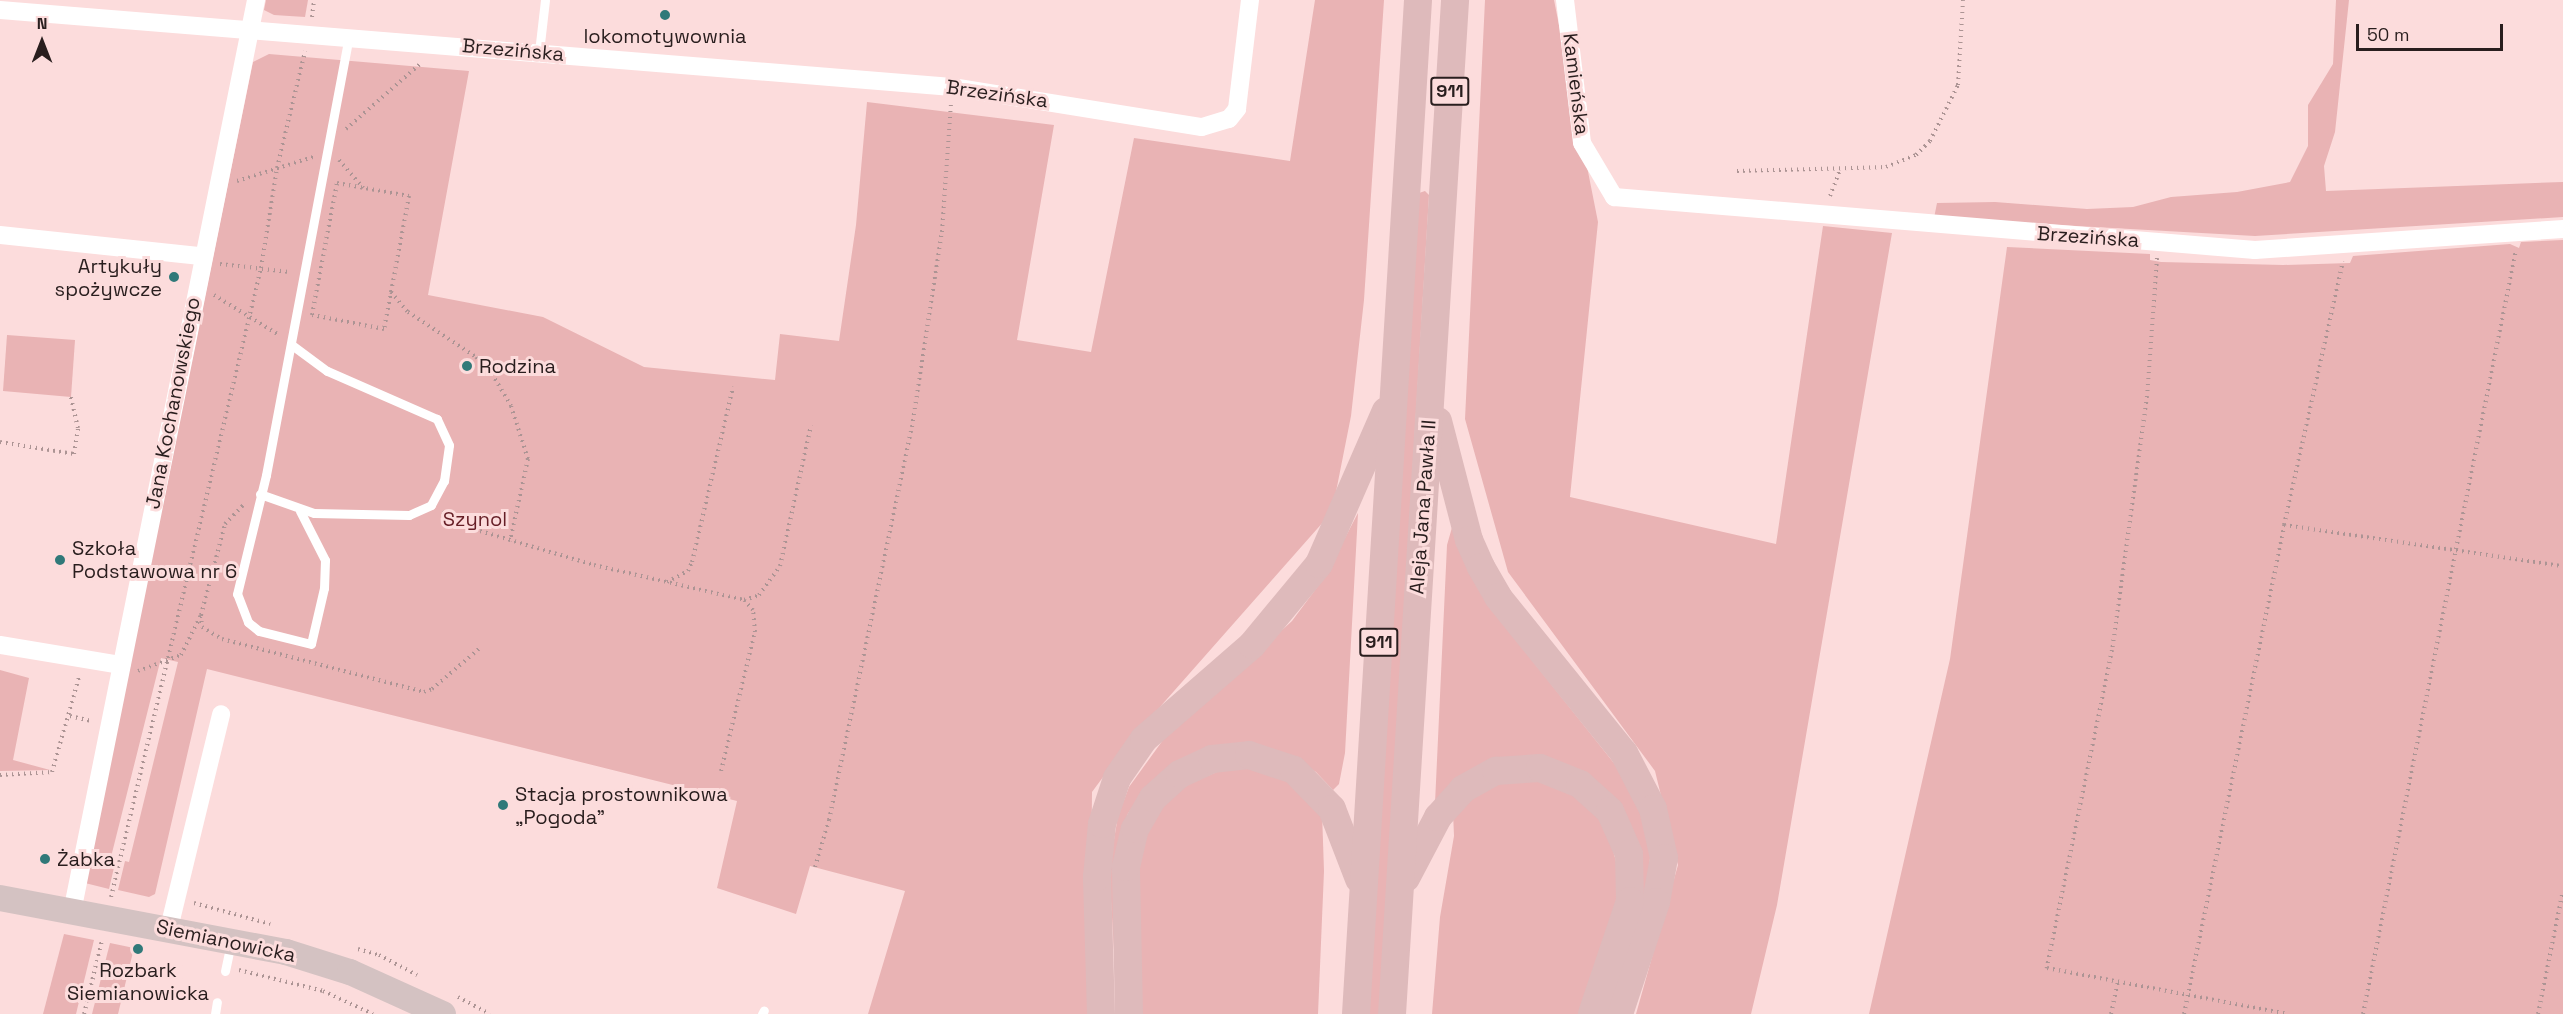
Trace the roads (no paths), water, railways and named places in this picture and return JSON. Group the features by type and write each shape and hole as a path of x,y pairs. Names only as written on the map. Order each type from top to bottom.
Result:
{"main road":[{"name":"Aleja Jana Pawła II","path":"1356,1014 1418,0"},
{"name":"Aleja Jana Pawła II","path":"1392,1014 1455,0"},
{"path":"1101,1014 1097,877 1102,824 1117,778 1144,739 1252,645 1319,564 1394,390"},
{"path":"1431,391 1469,540 1481,567 1498,597 1624,753 1653,809 1664,858 1656,902 1619,1014"},
{"path":"1129,1014 1126,867 1135,829 1153,798 1180,774 1212,759 1249,755 1294,770 1332,809 1352,854 1364,894"},
{"path":"1398,894 1438,817 1462,789 1496,771 1540,768 1580,784 1610,811 1629,854 1630,901 1592,1014"},
{"name":"Siemianowicka","path":"0,898 231,940 321,962 433,1012"}],"street":[{"name":"Jana Kochanowskiego","path":"72,912 199,276 201,256 256,0"},
{"name":"Brzezińska","path":"0,10 349,36 952,87 1202,127 1229,119 1237,110 1250,0"},
{"name":"Kamieńska","path":"1565,0 1582,143 1614,197"},
{"name":"Brzezińska","path":"1614,197 1827,217 2255,250 2563,229"},
{"path":"0,236 201,256"},
{"path":"0,645 119,673"},
{"path":"169,928 221,714"}],"lane":[{"path":"539,52 545,0"},
{"path":"300,511 325,560 324,588 310,644 259,631 248,622 237,594 292,345 349,36"},
{"path":"260,494 300,511 409,515 432,505 444,481 448,460 445,429 436,418 327,371 292,345"},
{"path":"225,969 231,940"},
{"path":"215,1014 217,1002"}],"place":[{"name":"lokomotywownia","path":"665,15"},
{"name":"Artykuły spożywcze","path":"174,277"},
{"name":"Rodzina","path":"467,366"},
{"name":"Szkoła Podstawowa nr 6","path":"60,560"},
{"name":"Stacja prostownikowa „Pogoda”","path":"503,805"},
{"name":"Żabka","path":"45,859"},
{"name":"Rozbark Siemianowicka","path":"138,949"}],"park label":[{"name":"Szynol","path":"475,519"}]}
